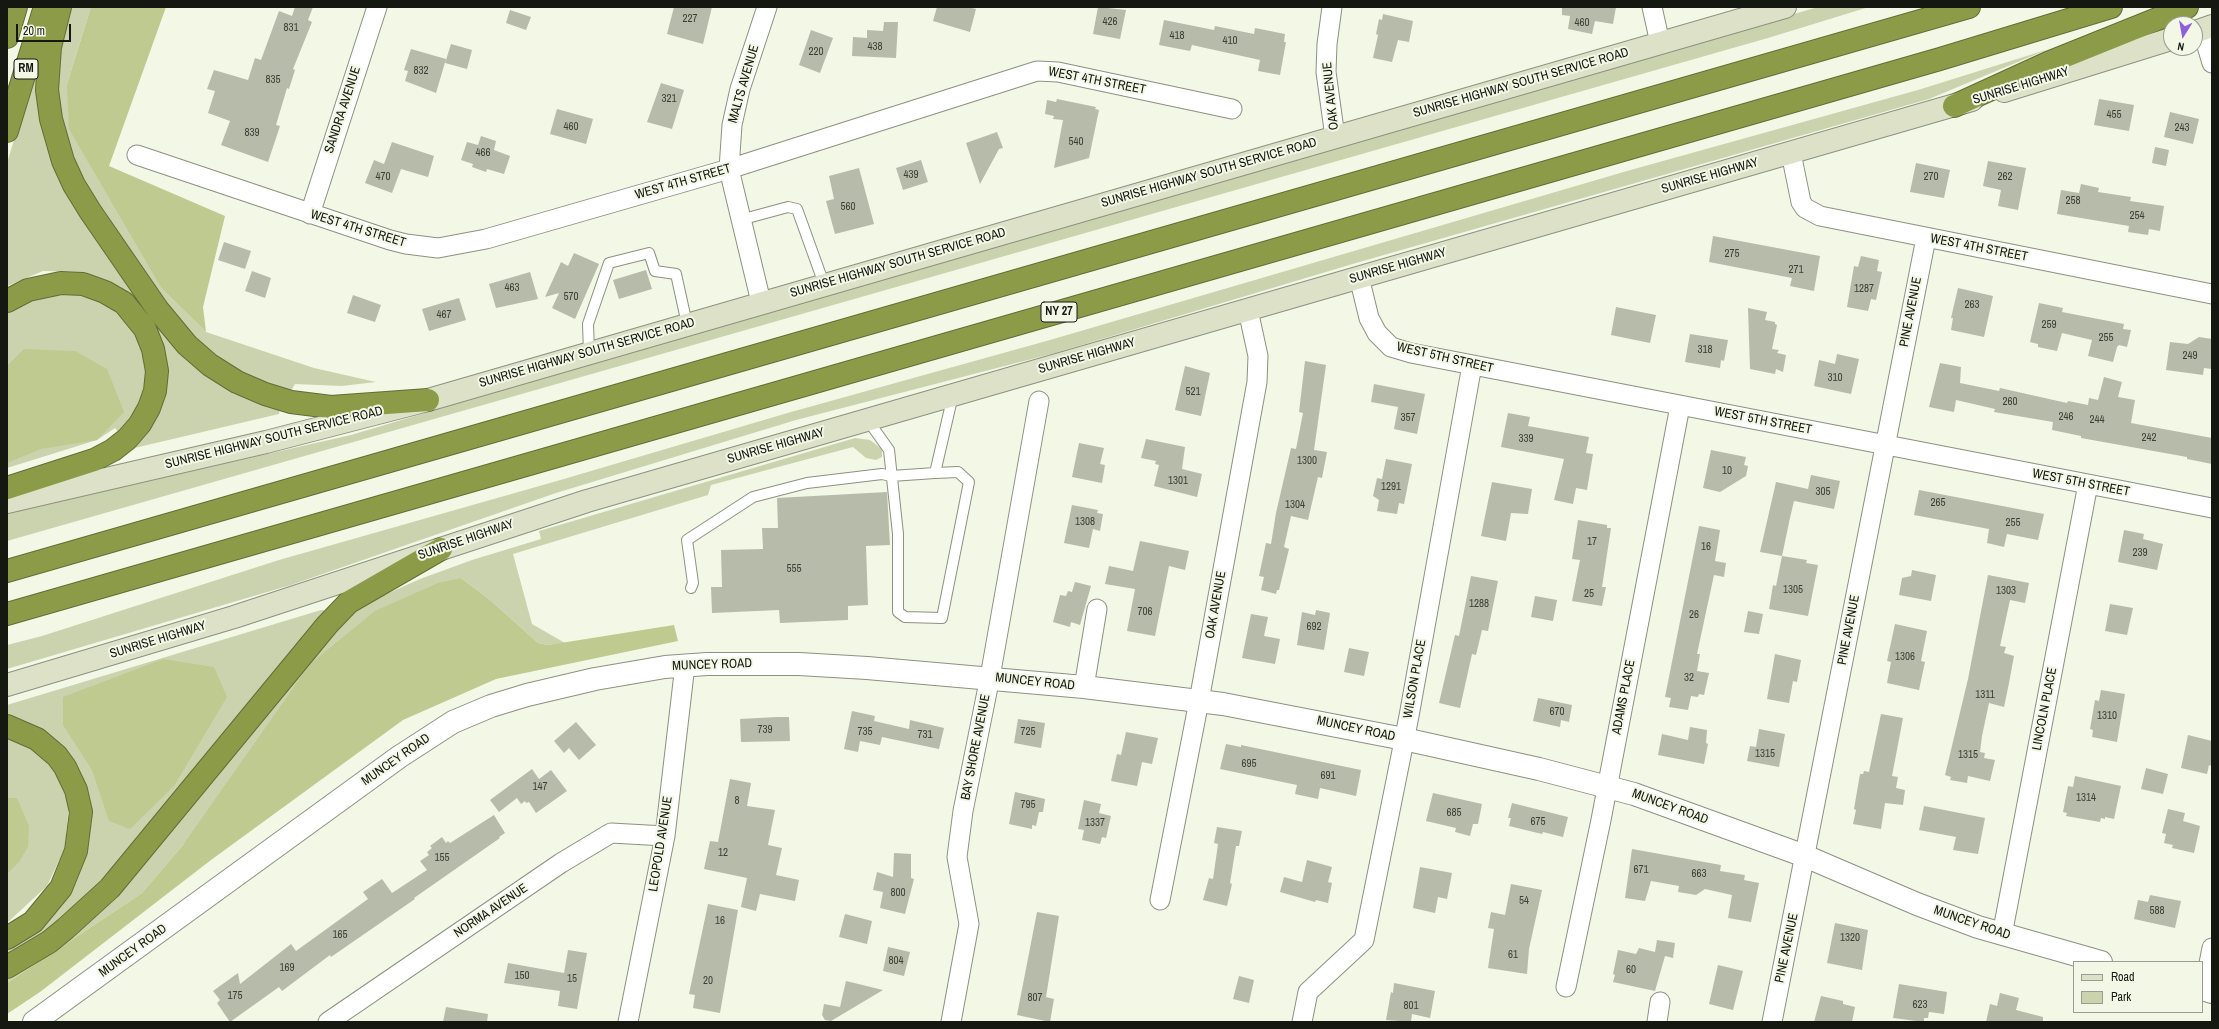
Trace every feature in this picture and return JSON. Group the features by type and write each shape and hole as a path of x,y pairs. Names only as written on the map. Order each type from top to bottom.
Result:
{"highway":[{"path":"7,25 16,7"},
{"path":"7,37 16,7"},
{"name":"RM","path":"7,131 46,7"},
{"path":"60,7 50,47 47,75 50,112 58,148 71,179 90,211 158,310 182,340 197,355 224,375 251,389 291,402 331,407 428,400"},
{"path":"7,571 1969,7"},
{"name":"NY 27","path":"7,614 1940,59 2111,7"},
{"path":"1954,106 2048,64 2187,7"},
{"path":"7,301 28,290 62,283 83,284 105,292 124,303 145,329 153,349 157,371 155,391 149,408 140,424 127,439 113,450 94,460 7,488"},
{"path":"7,967 49,942 81,916 110,888 327,625 349,602 441,549"},
{"path":"7,726 37,739 57,756 65,766 76,790 81,812 76,851 61,888 33,922 7,938"}],"main road":[{"name":"SUNRISE HIGHWAY SOUTH SERVICE ROAD","path":"7,502 266,442 428,400 761,302 1784,7"},
{"name":"SUNRISE HIGHWAY","path":"7,685 234,617 580,503 1954,106 2163,41"}],"street":[{"name":"SANDRA AVENUE","path":"310,214 377,7"},
{"name":"MALTS AVENUE","path":"761,302 740,220 729,169 732,125 740,88 767,7"},
{"name":"OAK AVENUE","path":"1332,7 1327,44 1326,72 1335,137"},
{"path":"1652,7 1660,43"},
{"path":"2203,29 2212,63"},
{"name":"WEST 4TH STREET","path":"136,155 310,214 406,244 438,248 486,239 729,169 1037,71 1058,72 1232,108"},
{"name":"WEST 4TH STREET","path":"1791,153 1798,194 1805,208 1812,213 1829,219 2212,294"},
{"name":"PINE AVENUE","path":"1772,1022 1926,238"},
{"name":"WEST 5TH STREET","path":"1359,278 1371,322 1384,341 1391,347 1411,353 2212,508"},
{"name":"OAK AVENUE","path":"1160,900 1199,701 1257,382 1258,356 1248,310"},
{"name":"WILSON PLACE","path":"1302,1022 1308,992 1364,940 1404,739 1472,365"},
{"name":"BAY SHORE AVENUE","path":"950,1022 970,924 957,857 963,811 990,677 1039,401"},
{"name":"ADAMS PLACE","path":"1566,987 1680,406"},
{"name":"LINCOLN PLACE","path":"2002,935 2088,484"},
{"path":"1084,687 1097,609"},
{"name":"MUNCEY ROAD","path":"34,1022 399,757 453,722 491,706 549,689 618,674 685,665 799,664 990,677 1199,701 1291,716 1404,739 1606,785 1805,856 1917,904 2002,935 2097,961"},
{"name":"LEOPOLD AVENUE","path":"628,1022 665,836 685,665"},
{"name":"NORMA AVENUE","path":"328,1022 561,863 611,833 665,836"},
{"path":"2206,990 2212,948"},
{"path":"1657,1022 1660,1002"}],"lane":[{"path":"740,220 788,207 797,209 824,284"},
{"path":"589,352 588,324 609,263 649,253 655,271 676,274 687,324"},
{"path":"935,473 953,395"},
{"path":"691,588 693,583 687,540 752,497 807,483 882,474 891,476 958,472 969,482 942,618 905,617 898,612 898,534 891,476 889,450 867,419"}],"green space":[{"path":"64,7 91,7 67,84 162,289 206,332 314,368 376,382 342,386 295,384 291,391 237,372 177,322 90,193 61,132 53,79"},
{"path":"91,7 166,7 109,166 225,216 203,307 206,332 162,289 69,129 67,84"},
{"path":"1818,7 1869,7 1768,38 7,541 7,513 351,435 606,359"},
{"path":"2049,49 1929,99 1356,263 1055,353 796,420 556,493 291,585 7,669 7,645 42,636 279,560 557,481 791,412 1050,340 1627,171 1918,90"},
{"path":"38,61 45,117 159,322 280,406 279,414 126,450 162,389 125,292 86,272 43,271 7,286 7,163"},
{"path":"65,289 106,298 133,323 145,350 147,380 137,410 119,433 115,428 97,440 7,468 7,311 25,298"},
{"path":"24,349 75,351 107,369 124,412 97,440 41,449 7,463 7,366"},
{"path":"855,438 870,440 882,449 882,457 876,460 866,458 853,447 711,485 708,495 513,554 532,624 565,643 548,645 538,643 489,599 461,578 183,845 142,893 7,983 7,971 80,925 342,624 362,605 420,579 472,560 541,539 539,531"},
{"path":"461,578 489,599 538,643 548,645 674,625 678,641 496,679 403,720 211,860 40,992 7,1014 7,983 142,893 183,845 310,664 375,611 438,583"},
{"path":"324,610 325,617 109,877 45,933 7,957 7,946 20,939 90,816 88,790 70,755 7,718 7,705"},
{"path":"163,659 214,667 227,697 174,786 130,829 109,821 92,770 63,725 63,697"},
{"path":"7,737 28,746 53,768 69,804 65,848 47,886 7,923"},
{"path":"7,798 17,798 29,826 28,847 19,862 7,874"}],"building":[{"path":"295,7 313,7 308,20 312,22 293,69 295,70 289,89 287,88 276,125 280,126 268,162 221,145 230,121 208,113 215,91 207,89 214,70 248,80 255,58 261,60 279,11 292,16"},
{"path":"674,7 712,7 703,44 667,34"},
{"path":"937,7 968,7 976,9 970,32 933,21"},
{"path":"1098,7 1126,10 1120,39 1093,34"},
{"path":"1562,7 1616,7 1613,24 1595,21 1592,34 1568,29 1570,16 1562,15"},
{"path":"510,10 531,17 526,30 506,23"},
{"path":"1383,14 1413,21 1409,42 1398,40 1392,62 1373,58 1378,35 1376,34 1379,19 1382,20"},
{"path":"1164,20 1214,30 1215,26 1254,34 1255,28 1285,34 1284,42 1286,42 1280,75 1258,71 1260,60 1192,45 1190,51 1159,45"},
{"path":"884,22 898,22 896,58 852,56 853,37 867,38 867,30 883,31"},
{"path":"811,30 833,38 820,73 799,65"},
{"path":"451,44 472,50 467,69 445,63"},
{"path":"411,49 446,59 436,93 405,81 408,71 404,70"},
{"path":"661,83 684,90 672,129 647,122"},
{"path":"1057,99 1096,107 1095,109 1099,110 1089,158 1054,168 1063,120 1053,119 1054,116 1045,114 1047,100 1056,102"},
{"path":"2099,99 2134,105 2129,131 2094,125"},
{"path":"557,109 593,119 586,144 550,134"},
{"path":"2170,112 2199,119 2193,144 2164,137"},
{"path":"997,132 1003,148 999,149 980,184 966,143"},
{"path":"481,136 496,141 494,150 510,156 504,174 487,169 486,172 472,167 473,164 461,160 467,142 478,145"},
{"path":"392,142 434,156 428,177 401,169 392,193 365,183 374,160 384,164"},
{"path":"2155,147 2169,150 2166,166 2152,163"},
{"path":"921,160 928,182 903,190 896,168"},
{"path":"1988,161 2026,168 2018,210 1998,206 2001,190 1983,186"},
{"path":"1916,163 1950,170 1944,198 1910,192"},
{"path":"859,168 874,224 835,234 826,201 834,199 829,176"},
{"path":"2081,184 2099,188 2098,192 2131,197 2130,201 2164,206 2160,231 2149,229 2148,235 2128,232 2129,226 2057,214 2061,190 2079,193"},
{"path":"1713,236 1820,256 1814,291 1790,286 1792,278 1709,262"},
{"path":"224,242 251,251 245,269 218,260"},
{"path":"574,253 599,264 575,319 552,308 559,293 545,297 561,262 568,266"},
{"path":"1861,256 1879,260 1877,271 1882,272 1876,300 1871,299 1868,311 1847,307 1854,266 1858,267"},
{"path":"646,270 652,289 619,299 613,280"},
{"path":"252,271 271,278 265,298 245,291"},
{"path":"530,272 538,299 496,308 489,284"},
{"path":"1958,288 1993,296 1984,337 1951,330 1953,318 1951,318"},
{"path":"353,295 381,305 375,322 347,313"},
{"path":"459,298 466,320 429,331 422,309"},
{"path":"2039,303 2063,308 2062,312 2124,324 2123,329 2131,330 2127,347 2119,345 2117,347 2113,362 2088,356 2092,340 2062,333 2057,351 2038,347 2038,344 2030,342"},
{"path":"1616,307 1656,315 1650,343 1611,335"},
{"path":"1748,308 1767,312 1765,320 1775,322 1777,325 1772,349 1779,350 1777,353 1786,355 1783,372 1776,369 1775,374 1750,369"},
{"path":"1690,334 1728,340 1724,361 1721,360 1720,368 1685,362"},
{"path":"2199,337 2212,339 2212,369 2204,368 2203,375 2166,370 2170,342 2188,344"},
{"path":"1837,354 1859,359 1851,394 1814,386 1819,360 1835,364"},
{"path":"1305,361 1326,365 1314,450 1327,452 1322,478 1318,477 1308,520 1291,516 1284,547 1289,549 1279,590 1277,590 1276,594 1261,590 1264,577 1259,576 1266,543 1271,544 1276,513 1291,448 1296,449 1303,413 1299,412"},
{"path":"1940,363 1961,367 1960,383 1999,391 2000,388 2067,403 2068,401 2088,405 2089,398 2098,400 2104,377 2122,382 2118,397 2135,400 2131,423 2212,438 2212,464 2187,459 2187,457 2081,438 2081,436 2052,430 2053,422 1994,412 1995,409 1956,400 1954,412 1929,407"},
{"path":"1185,366 1210,373 1201,416 1175,410"},
{"path":"1374,384 1425,394 1417,434 1394,429 1398,407 1371,402"},
{"path":"1508,413 1530,417 1528,426 1589,437 1586,453 1593,454 1587,490 1576,488 1573,504 1554,500 1564,459 1501,447"},
{"path":"1146,439 1185,447 1182,469 1202,474 1197,497 1154,486 1159,465 1155,464 1156,461 1141,458"},
{"path":"1079,443 1104,448 1100,464 1105,465 1102,483 1072,477"},
{"path":"1711,450 1746,457 1744,465 1748,466 1746,476 1720,492 1703,488"},
{"path":"1386,459 1412,464 1404,504 1399,503 1397,514 1377,511 1379,500 1373,496 1377,478 1382,479"},
{"path":"1811,475 1840,481 1834,509 1794,501 1782,556 1760,552 1776,482 1808,489"},
{"path":"1492,482 1532,489 1528,514 1511,513 1506,541 1481,536"},
{"path":"1919,490 2044,514 2038,540 2007,534 2004,547 1987,543 1989,529 1914,515"},
{"path":"887,492 890,545 866,546 868,605 848,606 848,620 780,623 779,610 712,613 711,587 722,587 721,550 763,549 762,528 778,528 777,498"},
{"path":"1072,505 1098,510 1097,513 1103,514 1100,531 1093,529 1089,548 1064,543"},
{"path":"1578,520 1607,525 1607,528 1611,528 1602,587 1606,587 1602,606 1572,601 1580,560 1572,559"},
{"path":"1699,526 1720,530 1715,561 1726,563 1724,577 1714,575 1697,654 1700,654 1697,671 1709,673 1704,695 1699,694 1698,697 1691,696 1688,710 1669,707 1671,698 1665,697"},
{"path":"2124,530 2144,534 2143,539 2163,544 2157,570 2118,562"},
{"path":"1140,541 1189,551 1185,570 1169,566 1155,636 1127,631 1135,589 1105,584 1109,566 1133,571"},
{"path":"1782,556 1807,560 1806,563 1818,565 1808,616 1769,609 1773,585 1776,586"},
{"path":"1912,570 1936,575 1931,601 1899,595 1902,578 1911,576"},
{"path":"1988,575 2029,583 2025,603 2010,600 2000,646 2006,647 2004,653 2014,656 2009,683 2004,707 1989,703 1982,736 1980,752 1985,753 1984,758 1995,760 1990,781 1968,776 1967,783 1950,780 1951,777 1945,775 1968,679"},
{"path":"1471,576 1498,581 1488,631 1482,630 1476,655 1472,654 1460,708 1439,703 1455,635 1459,636"},
{"path":"1075,582 1091,586 1080,625 1071,622 1070,627 1053,622 1060,595 1066,596 1068,591 1072,592"},
{"path":"1535,596 1557,600 1553,621 1531,617"},
{"path":"2110,604 2133,608 2127,635 2105,631"},
{"path":"1316,610 1330,613 1324,650 1297,645 1302,612 1315,615"},
{"path":"1748,611 1763,614 1759,634 1744,632"},
{"path":"1251,614 1268,617 1264,636 1280,639 1275,664 1242,658"},
{"path":"1895,624 1927,631 1921,661 1925,662 1919,690 1887,683 1891,662 1887,661"},
{"path":"1349,648 1369,652 1364,676 1344,672"},
{"path":"1775,654 1801,660 1797,682 1793,681 1789,703 1767,699"},
{"path":"2101,690 2125,694 2117,742 2092,737 2093,730 2090,729 2095,700 2099,701"},
{"path":"1538,698 1572,705 1569,722 1561,720 1560,727 1533,721"},
{"path":"852,711 875,716 874,721 909,729 910,720 944,728 939,749 882,737 880,745 860,741 858,752 844,749"},
{"path":"1881,714 1903,718 1892,776 1898,777 1896,788 1905,790 1903,805 1885,803 1881,829 1853,824 1860,774 1863,774 1864,771 1869,772"},
{"path":"789,717 790,741 741,742 740,719"},
{"path":"1018,719 1045,723 1041,748 1014,743"},
{"path":"576,722 596,745 579,760 569,748 564,753 554,741"},
{"path":"1690,727 1707,730 1706,743 1708,744 1704,764 1658,755 1662,734 1688,740"},
{"path":"1759,729 1785,734 1779,767 1747,761 1750,746 1756,747"},
{"path":"1126,732 1158,738 1152,764 1142,762 1137,786 1111,781 1117,754 1121,755"},
{"path":"2188,735 2212,741 2212,766 2209,765 2207,774 2181,768"},
{"path":"1226,744 1241,747 1241,745 1361,770 1356,796 1320,788 1318,799 1295,794 1297,785 1220,769"},
{"path":"2146,768 2168,774 2163,794 2141,789"},
{"path":"532,769 539,779 551,770 567,791 536,813 529,802 526,803 525,801 521,804 517,798 499,812 490,800"},
{"path":"2075,776 2121,786 2114,819 2105,817 2105,819 2101,818 2100,822 2066,816 2067,813 2063,812 2068,786 2073,787"},
{"path":"730,779 751,783 747,806 775,810 768,845 782,848 776,875 799,880 795,901 760,894 756,911 741,907 747,878 704,869 710,841 718,842"},
{"path":"1015,792 1045,799 1043,812 1039,812 1036,826 1032,825 1032,829 1009,824"},
{"path":"1433,793 1482,804 1478,824 1473,824 1470,836 1455,832 1456,828 1426,821"},
{"path":"1084,800 1101,804 1099,813 1111,816 1106,838 1102,837 1100,844 1082,840 1084,830 1078,829"},
{"path":"1512,803 1568,817 1563,837 1543,832 1542,834 1509,826 1511,818 1508,818"},
{"path":"1924,806 1985,818 1978,854 1953,850 1956,837 1919,830"},
{"path":"2168,809 2185,813 2183,821 2200,826 2194,853 2172,848 2173,845 2164,843 2166,834 2162,833"},
{"path":"494,815 505,833 499,837 500,838 331,957 330,955 282,991 279,987 230,1022 217,1003 220,1000 213,991 238,973 240,984 291,944 296,951 368,899 363,892 382,879 392,893 427,870 420,861 429,855 427,852 432,848 430,846 442,837 446,843 448,841 450,843"},
{"path":"1217,827 1242,831 1239,846 1236,846 1230,883 1232,884 1227,906 1203,900 1209,878 1213,879 1218,844 1214,843"},
{"path":"1632,849 1721,865 1720,871 1745,875 1744,880 1759,883 1751,922 1728,918 1732,895 1705,889 1696,895 1678,892 1679,886 1651,881 1645,901 1625,898"},
{"path":"894,853 911,854 911,878 914,879 905,914 880,908 883,892 873,890 877,872 893,877"},
{"path":"1307,860 1332,867 1328,882 1332,883 1328,903 1316,900 1315,902 1280,892 1284,877 1302,882"},
{"path":"1420,867 1452,873 1447,899 1438,897 1435,913 1413,908"},
{"path":"1511,884 1542,890 1529,949 1527,974 1488,968 1494,929 1488,928 1491,912 1505,915"},
{"path":"2150,895 2181,901 2175,928 2134,919 2138,900 2148,902"},
{"path":"708,904 738,910 720,1013 693,1008 695,995 689,994"},
{"path":"1037,912 1059,916 1046,997 1054,999 1050,1022 1017,1015"},
{"path":"845,914 872,921 867,944 839,937"},
{"path":"1835,923 1868,930 1862,970 1827,963"},
{"path":"1657,940 1675,943 1673,958 1665,956 1655,991 1613,982 1615,975 1613,974 1618,950 1636,954 1639,948 1655,952"},
{"path":"888,947 910,952 904,976 883,971"},
{"path":"568,950 587,953 577,1009 558,1006 560,991 504,983 508,963 564,973"},
{"path":"1718,965 1743,971 1733,1010 1709,1004"},
{"path":"1239,976 1254,980 1249,1003 1233,999"},
{"path":"846,981 883,990 831,1021 825,1020 822,1015 824,1004 840,1007"},
{"path":"1394,983 1435,991 1430,1018 1412,1014 1411,1022 1386,1020"},
{"path":"1899,984 1947,992 1944,1014 1929,1012 1928,1018 1924,1018 1924,1022 1893,1018"},
{"path":"2000,993 2019,998 2016,1010 2043,1017 2043,1022 1986,1022 1990,1004 1997,1006"},
{"path":"1821,996 1843,1001 1843,1004 1855,1007 1852,1022 1814,1022"},
{"path":"446,1007 488,1014 487,1022 443,1022"}]}
